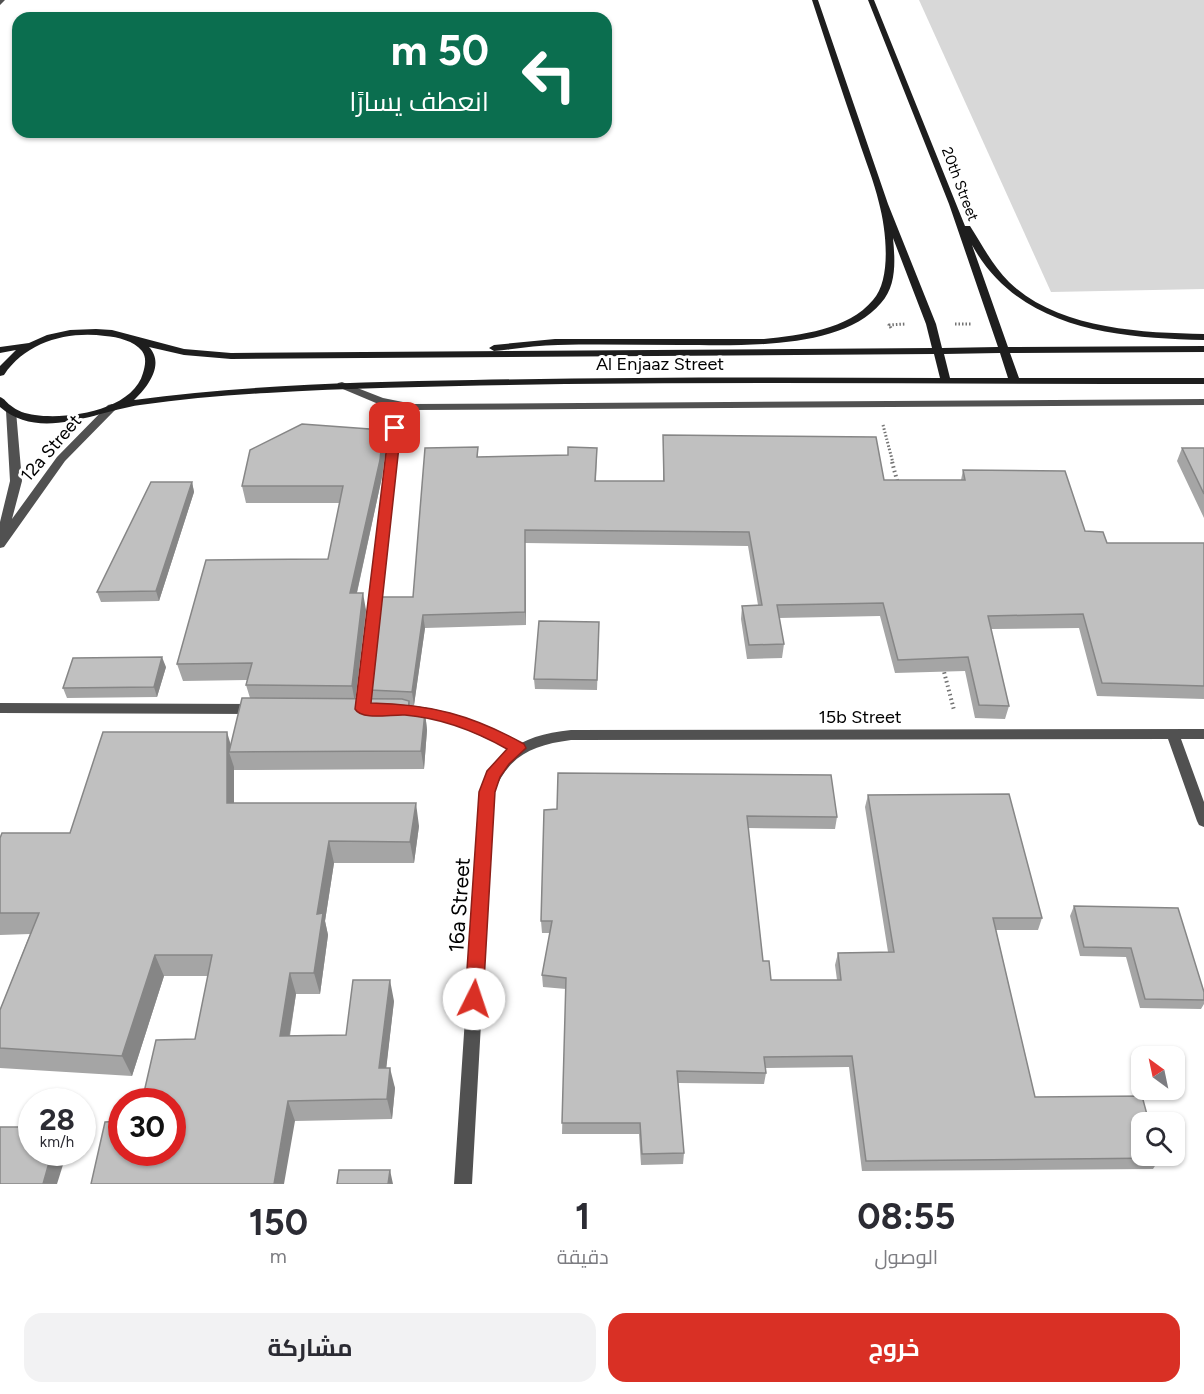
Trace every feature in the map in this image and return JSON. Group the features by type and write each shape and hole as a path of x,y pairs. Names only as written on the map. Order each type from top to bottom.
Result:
{"street":[{"path":"815,0 884,204 932,324 946,380"},
{"name":"20th Street","path":"871,0 953,204 1015,382"},
{"path":"461,354 508,345 555,342 764,342 798,338 828,330 854,319 873,305 886,288 889,268 884,204"},
{"path":"953,204 988,265 1023,296 1047,310 1108,331 1142,336 1204,337"},
{"name":"Al Enjaaz Street","path":"34,344 71,333 89,331 115,334 136,341 207,355 1204,349"},
{"path":"3,404 31,418 57,420 86,416 114,406 135,392 147,378 150,364 147,352 136,341"},
{"path":"0,350 34,344"},
{"path":"0,373 17,354 34,344"},
{"name":"Al Enjaaz Street","path":"114,406 240,390 342,386 667,380 1204,381"},
{"path":"342,386 363,395 413,407 1204,402"},
{"name":"12a Street","path":"0,544 16,481 3,404"},
{"path":"398,405 368,709 405,710 446,716 484,729 519,748"},
{"name":"12a Street","path":"0,544 62,459 114,406"},
{"path":"0,708 269,709"},
{"name":"15b Street","path":"519,748 544,739 571,735 1204,734"},
{"path":"1173,735 1204,821"},
{"name":"16a Street","path":"463,1184 487,792 493,775 503,760 519,748"}],"path":[{"path":"878,404 898,485"},
{"path":"941,658 960,735"}],"shaded area":[{"path":"919,0 1204,0 1204,289 1051,292"}],"building":[{"path":"302,424 383,430 380,460 350,593 363,593 352,686 246,685 252,663 177,664 206,560 328,559 343,486 242,486 250,450"},
{"path":"663,435 876,437 884,480 965,480 963,470 1065,471 1085,531 1103,532 1107,543 1204,543 1204,686 1102,683 1083,614 988,616 1009,706 979,705 968,657 898,660 883,603 777,605 784,644 749,645 742,606 762,605 749,532 525,530 525,612 423,615 412,692 370,690 381,597 413,597 425,448 478,447 477,457 568,455 568,447 597,448 595,481 664,481"},
{"path":"1182,448 1204,448 1204,494"},
{"path":"151,482 192,482 156,591 97,592"},
{"path":"539,621 599,622 597,680 534,679"},
{"path":"162,657 154,687 63,688 73,658"},
{"path":"242,698 402,699 409,701 408,712 425,712 421,751 229,752"},
{"path":"103,732 227,732 227,803 416,803 410,842 329,841 317,914 323,913 314,973 290,973 280,1036 346,1035 353,980 390,980 379,1068 390,1068 387,1099 288,1101 274,1184 91,1184 105,1122 108,1122 108,1166 186,1166 186,1088 145,1088 156,1040 195,1039 212,955 155,955 122,1056 0,1048 0,1010 39,913 0,913 0,838 2,833 70,833"},
{"path":"558,773 831,775 837,817 747,816 763,961 769,961 771,980 841,980 838,953 894,952 868,795 1009,794 1042,918 993,918 1035,1097 1131,1096 1131,1100 1143,1100 1146,1112 1131,1112 1131,1158 866,1161 852,1056 764,1057 766,1073 677,1071 684,1153 642,1154 640,1123 562,1123 566,978 542,975 552,921 541,921 544,810 557,809"},
{"path":"1074,906 1178,908 1204,992 1204,1000 1145,999 1131,948 1084,947"},
{"path":"0,1127 18,1127 18,1166 48,1166 43,1184 0,1184"},
{"path":"339,1170 390,1170 388,1184 337,1184"}],"route":[{"path":"395,428 363,709 405,710 446,716 484,729 519,748 503,760 493,775 487,792 474,999"}]}
